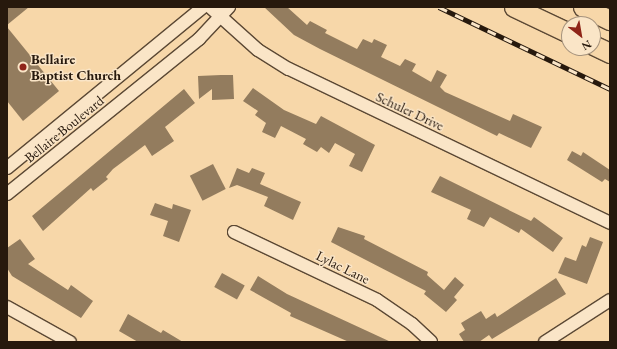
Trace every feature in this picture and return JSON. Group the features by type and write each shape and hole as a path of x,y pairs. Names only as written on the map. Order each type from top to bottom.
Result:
{"main road":[{"path":"514,7 561,29"},
{"path":"582,7 610,20"}],"street":[{"name":"Bellaire Boulevard","path":"7,168 127,71 203,7"},
{"name":"Schuler Drive","path":"210,7 258,50 289,68 610,223"},
{"name":"Bellaire Boulevard","path":"7,194 139,87 221,17 229,7"},
{"path":"127,71 139,87"},
{"path":"70,117 82,133"},
{"name":"Lylac Lane","path":"234,232 377,300 412,324 430,342"},
{"path":"545,342 610,300"},
{"path":"7,307 70,342"}],"building":[{"name":"Bellaire Baptist Church","path":"7,7 29,7 7,25"},
{"path":"264,7 287,7 307,25 310,21 327,30 325,33 357,49 363,39 372,43 374,39 387,45 381,57 400,66 405,59 416,64 412,71 431,82 437,70 447,75 440,87 445,92 510,121 513,114 542,127 531,148 499,133 497,136 294,35"},
{"name":"Bellaire Baptist Church","path":"7,27 59,91 23,121 7,101"},
{"path":"233,75 234,99 212,100 212,89 199,99 198,76"},
{"path":"253,88 284,110 316,124 321,116 375,145 362,172 349,166 355,154 335,143 329,153 321,147 317,152 303,144 306,139 281,126 275,138 262,132 266,123 255,115 258,111 243,101"},
{"path":"184,89 195,103 165,127 174,141 152,156 145,145 113,169 106,177 108,179 93,191 91,188 43,231 32,216"},
{"path":"572,151 581,156 583,152 610,170 610,182 605,179 602,182 567,160"},
{"path":"213,164 226,189 203,201 190,176"},
{"path":"237,168 249,173 252,168 265,173 260,184 301,202 293,220 264,206 268,197 237,185 229,188"},
{"path":"440,176 531,221 534,217 563,238 553,252 521,229 519,233 490,217 484,227 467,219 471,210 431,192"},
{"path":"155,203 172,209 173,204 191,210 179,242 163,236 168,221 150,215"},
{"path":"338,227 365,236 364,239 428,272 427,275 444,290 455,277 464,285 454,297 457,300 446,312 424,294 426,291 331,242"},
{"path":"590,237 603,242 587,284 558,273 565,257 576,261 582,245 586,247"},
{"path":"20,239 35,259 28,264 68,290 71,285 93,301 81,318 12,276 7,268 7,248"},
{"path":"222,273 245,286 237,300 214,287"},
{"path":"258,276 287,294 391,342 349,342 290,316 291,313 250,290"},
{"path":"556,278 566,294 492,339 489,335 479,342 464,342 459,334 465,330 461,323 481,311 486,319 495,313 497,317"},
{"path":"128,314 161,333 163,330 183,342 138,342 119,331"}],"railway":[{"path":"439,7 610,89"}],"place":[{"name":"Bellaire Baptist Church","path":"23,67"}]}
